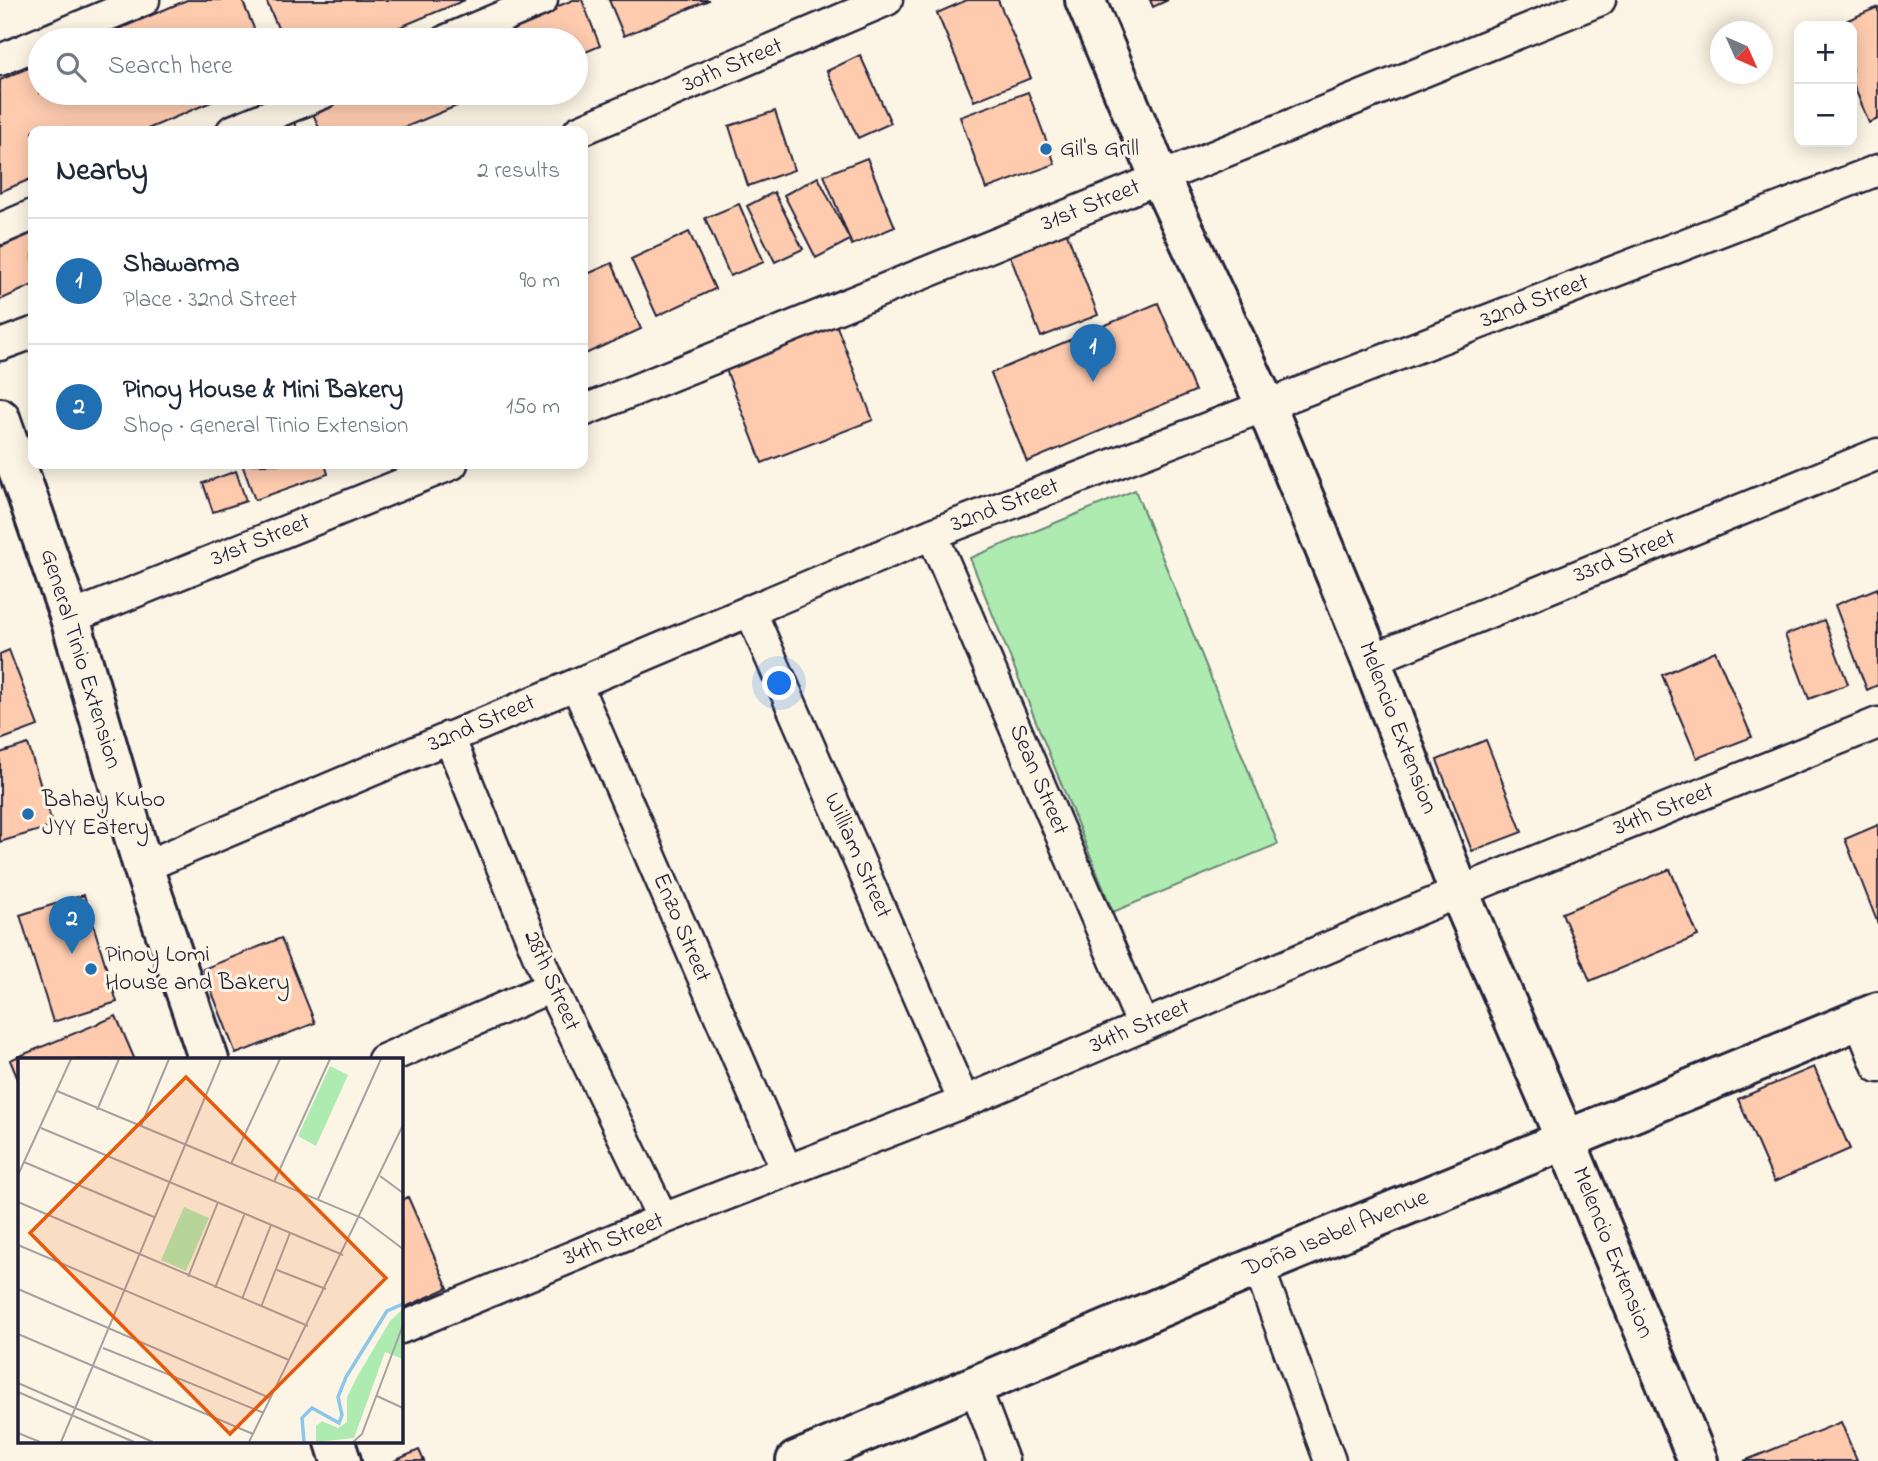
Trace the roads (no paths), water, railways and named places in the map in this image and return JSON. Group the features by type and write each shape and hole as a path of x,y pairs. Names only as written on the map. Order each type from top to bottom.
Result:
{"street":[{"path":"77,28 144,0"},
{"path":"476,28 542,0"},
{"name":"30th Street","path":"588,127 887,0"},
{"name":"Melencio Extension","path":"1086,0 1160,178 1266,406 1371,660 1459,892 1566,1140 1698,1461"},
{"name":"31st Street","path":"588,409 1600,0"},
{"path":"0,60 28,49"},
{"path":"244,126 294,105"},
{"name":"32nd Street","path":"143,867 932,534 1878,170"},
{"path":"0,229 28,217"},
{"path":"0,345 28,335"},
{"name":"General Tinio Extension","path":"0,418 70,618 143,867 208,1058"},
{"name":"33rd Street","path":"1371,660 1878,454"},
{"name":"31st Street","path":"70,618 441,469"},
{"name":"Sean Street","path":"932,534 1143,1026"},
{"name":"William Street","path":"750,610 964,1102"},
{"name":"Enzo Street","path":"576,684 787,1171"},
{"name":"34th Street","path":"402,1328 663,1219 964,1102 1459,892 1878,723"},
{"name":"28th Street","path":"449,737 551,987 663,1219"},
{"path":"388,1058 551,987"},
{"path":"1868,1016 1878,1067"},
{"name":"Doña Isabel Avenue","path":"796,1461 1258,1266 1868,1016"},
{"path":"1258,1266 1330,1461"},
{"path":"974,1384 1003,1461"},
{"path":"336,1444 341,1461"}],"place":[{"name":"Gil's Grill","path":"1046,149"},
{"name":"Shawarma","path":"1093,382"},
{"name":"Bahay Kubo JYY Eatery","path":"28,814"},
{"name":"Pinoy House & Mini Bakery","path":"72,954"},
{"name":"Pinoy Lomi House and Bakery","path":"91,969"}]}
